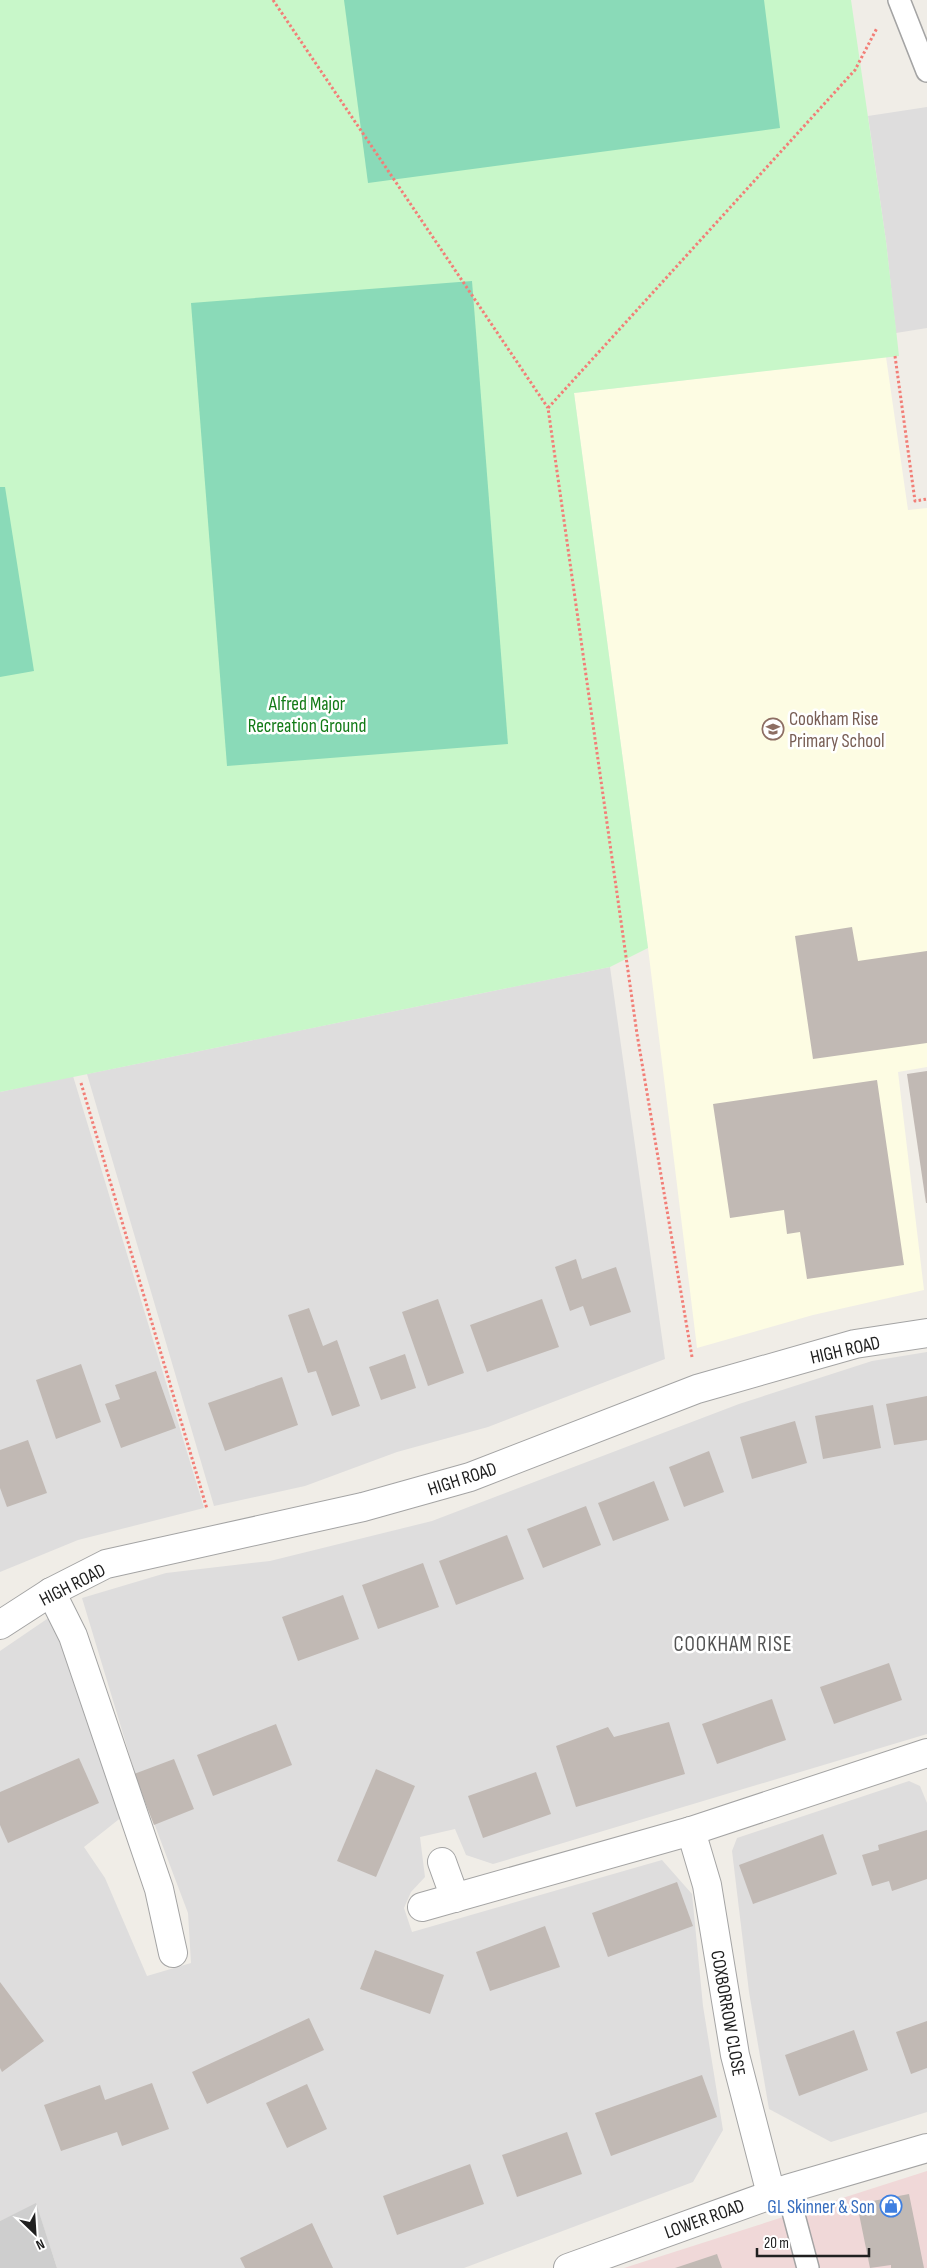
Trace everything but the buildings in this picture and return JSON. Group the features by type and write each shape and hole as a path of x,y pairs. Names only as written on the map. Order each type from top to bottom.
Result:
{"street":[{"name":"HIGH ROAD","path":"0,1625 51,1592 106,1564 217,1541 363,1507 470,1477 697,1389 854,1344 927,1333"},
{"path":"51,1592 77,1645 159,1889 173,1953"},
{"path":"422,1907 691,1831 927,1753"},
{"name":"COXBORROW CLOSE","path":"691,1831 708,1885 735,2055 779,2191"},
{"path":"442,1862 455,1898"},
{"name":"LOWER ROAD","path":"568,2268 779,2191 927,2148"}],"lane":[{"path":"900,0 927,71"},
{"path":"779,2191 808,2268"}],"path":[{"path":"273,0 548,408 637,1034 697,1389"},
{"path":"548,408 855,70 878,26"},
{"path":"894,356 915,501 927,499"},
{"path":"81,1083 217,1541"}],"shaded area":[{"path":"927,107 927,328 896,333 886,241 868,116"},
{"name":"Cookham Rise Primary School","path":"886,357 908,510 927,508 927,1067 898,1072 924,1290 813,1315 697,1348 648,948 574,393"},
{"path":"610,967 665,1359 488,1427 397,1452 305,1486 214,1506 87,1074"},
{"path":"73,1076 204,1508 78,1540 0,1572 0,1092"},
{"path":"927,1352 927,1734 493,1864 466,1855 455,1829 420,1837 425,1877 411,1892 404,1908 412,1932 662,1860 692,1894 703,2006 723,2130 693,2182 464,2268 57,2268 36,2204 0,2221 0,1651 66,1606 123,1816 84,1847 105,1878 147,1976 191,1963 188,1913 134,1770 82,1598 166,1573 270,1561 432,1521 739,1404 872,1361"},
{"path":"909,1781 920,1786 927,1803 927,2112 831,2142 769,2109 749,1992 732,1851 737,1838"},
{"path":"927,2171 927,2268 624,2268"},
{"path":"36,2203 57,2268 0,2268 0,2221"}],"green space":[{"name":"Alfred Major Recreation Ground","path":"0,0 851,0 886,241 899,356 574,393 648,948 610,967 0,1092"},
{"path":"344,0 764,0 780,128 368,183"},
{"path":"472,281 508,744 227,766 191,303"},
{"path":"0,487 5,487 34,671 0,677"}],"place":[{"name":"Cookham Rise Primary School","path":"773,729"},
{"name":"GL Skinner & Son","path":"891,2206"}],"district":[{"name":"COOKHAM RISE","path":"733,1644"}]}
